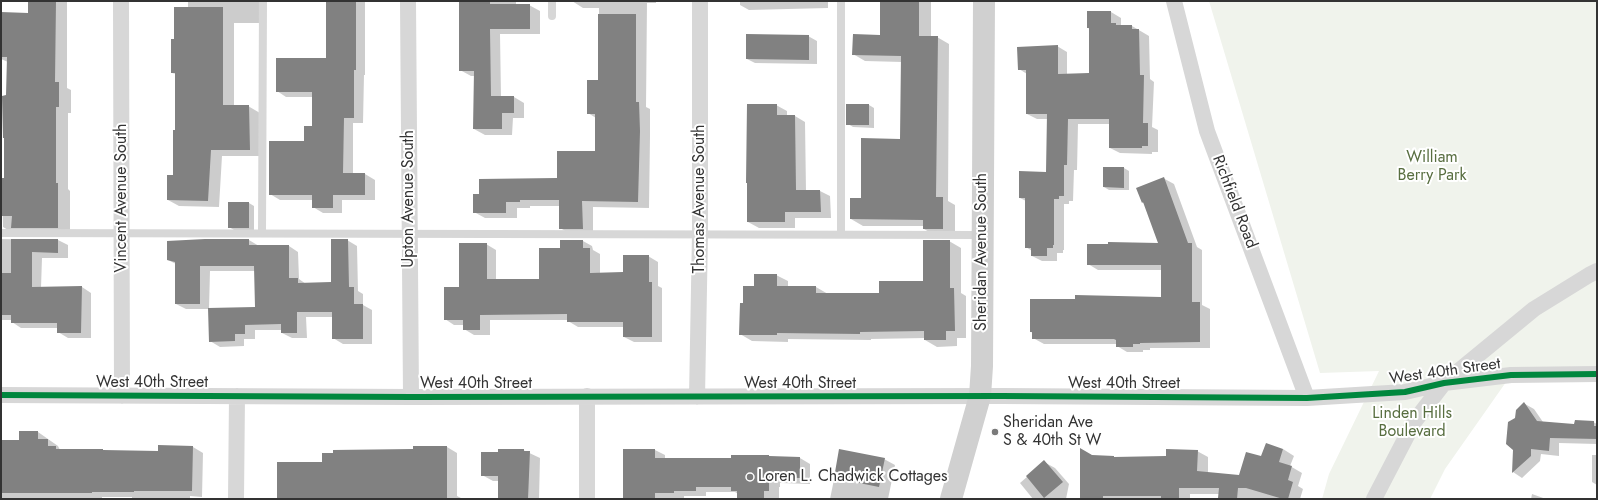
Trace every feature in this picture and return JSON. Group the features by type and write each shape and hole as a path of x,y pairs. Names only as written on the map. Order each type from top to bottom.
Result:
{"street":[{"name":"Vincent Avenue South","path":"121,1 122,396"},
{"name":"Upton Avenue South","path":"408,1 411,397"},
{"name":"Thomas Avenue South","path":"697,397 700,233 700,1"},
{"name":"Sheridan Avenue South","path":"951,499 980,396 982,366 984,1"},
{"name":"Richfield Road","path":"1174,1 1207,131 1307,398"},
{"path":"1374,499 1414,422 1444,383 1534,309 1597,271"},
{"name":"West 40th Street","path":"1,395 411,397 980,396 1307,398 1405,392 1444,383 1511,375 1597,374"},
{"path":"236,499 237,396"},
{"path":"587,396 587,499"}],"lane":[{"path":"262,232 263,1"},
{"path":"552,1 552,16"},
{"path":"841,1 841,234"},
{"path":"1,233 262,232 410,234 982,234"}],"green space":[{"name":"William Berry Park","path":"1209,1 1597,1 1597,367 1511,375 1445,469 1430,499 1322,499 1329,474 1379,371 1320,373"}],"building":[{"path":"28,1 56,1 55,82 59,82 59,107 56,107 56,183 58,183 58,228 11,228 12,216 2,216 1,178 4,178 4,138 2,96 6,95 7,57 1,57 1,12 28,13"},
{"path":"326,1 356,1 354,118 344,118 343,173 365,173 365,195 333,195 333,208 312,208 312,195 269,195 269,141 304,141 304,126 312,126 312,92 276,92 276,58 326,58"},
{"path":"459,1 490,1 490,4 530,4 530,29 490,29 491,96 514,96 514,113 502,113 502,129 473,129 474,71 459,71"},
{"path":"880,1 919,1 919,36 938,36 936,197 943,197 943,229 923,229 923,220 850,219 850,198 861,198 861,138 900,139 901,56 852,55 853,34 880,35"},
{"path":"174,7 223,7 223,105 249,105 250,150 211,150 208,201 167,200 167,175 173,175 173,130 175,130 175,73 171,73 171,39 174,39"},
{"path":"1087,11 1111,11 1111,23 1116,23 1116,25 1132,25 1132,29 1139,29 1140,75 1144,75 1143,123 1148,123 1148,146 1142,146 1142,148 1109,148 1109,119 1068,119 1067,165 1064,165 1064,196 1059,196 1059,199 1054,199 1054,245 1053,248 1047,248 1047,256 1031,256 1031,248 1025,248 1025,198 1019,198 1019,171 1046,172 1047,114 1026,114 1026,70 1018,70 1017,47 1058,45 1058,74 1089,73 1089,28 1087,28"},
{"path":"598,14 636,14 636,102 639,102 640,131 638,202 582,201 583,229 559,229 559,200 520,200 520,202 506,202 506,213 473,213 473,194 479,194 479,179 557,178 557,151 595,151 595,114 587,114 587,80 598,80"},
{"path":"746,34 809,35 809,60 746,59"},
{"path":"747,104 777,104 777,115 795,115 796,190 820,190 821,212 785,212 785,222 747,222"},
{"path":"846,104 869,104 869,125 846,125"},
{"path":"1103,167 1124,167 1124,188 1103,187"},
{"path":"1164,177 1188,243 1192,243 1192,302 1200,302 1200,342 1140,343 1133,344 1133,347 1116,347 1116,340 1114,339 1032,339 1032,332 1030,332 1030,299 1075,299 1075,295 1161,297 1161,265 1087,265 1087,244 1108,244 1108,242 1158,243 1143,202 1142,203 1136,188"},
{"path":"228,202 249,202 249,228 228,228"},
{"path":"11,239 58,239 58,253 32,252 32,287 82,286 81,333 57,333 57,323 11,323 11,315 1,315 1,273 11,273"},
{"path":"249,239 249,245 289,245 289,278 298,278 298,283 331,282 331,239 348,239 349,287 354,287 354,304 363,304 363,339 332,339 332,312 297,312 297,333 281,333 281,324 245,325 245,334 235,334 235,341 209,342 208,308 255,307 254,266 200,266 200,304 175,304 175,262 167,260 167,241"},
{"path":"560,240 583,240 583,248 590,248 590,273 623,272 623,255 649,255 649,282 652,282 652,337 623,337 623,322 567,322 567,314 480,315 480,330 463,330 463,320 444,320 444,287 459,287 459,243 487,243 487,279 539,279 539,248 560,248"},
{"path":"923,240 950,240 950,288 954,288 955,331 946,331 946,340 924,340 924,331 860,332 860,334 777,333 777,335 739,335 740,303 743,303 743,286 754,286 754,274 777,274 777,286 816,286 816,293 879,293 879,281 923,281"},
{"path":"1524,402 1537,421 1574,424 1575,420 1594,421 1594,426 1597,426 1597,439 1550,438 1549,451 1531,449 1531,456 1512,473 1513,450 1506,444 1508,422 1515,418 1516,410"},
{"path":"19,431 38,431 38,439 48,439 48,446 56,446 56,449 158,451 158,445 193,446 192,491 1,493 1,440 19,440"},
{"path":"1266,443 1283,449 1279,462 1292,466 1288,480 1293,482 1288,499 1283,499 1246,488 1238,488 1237,499 1218,498 1219,488 1179,488 1179,499 1161,499 1161,496 1103,496 1103,499 1080,499 1080,448 1092,455 1114,457 1166,456 1166,449 1198,450 1197,471 1239,475 1246,452 1261,456"},
{"path":"413,446 447,446 447,499 277,499 277,462 322,462 322,453 333,453 333,450 413,449"},
{"path":"498,449 524,449 524,451 530,451 528,499 498,499 498,476 481,476 481,452 498,452"},
{"path":"623,449 655,449 655,458 731,458 731,455 800,457 800,478 770,477 769,491 764,491 764,498 737,498 737,491 731,491 731,487 696,487 696,491 655,493 655,499 623,499"},
{"path":"839,449 885,458 879,487 834,478"},
{"path":"1044,460 1063,482 1044,498 1026,476"}],"cycle path":[{"path":"1,395 411,397 1002,396 1307,398 1405,392 1444,383 1511,375 1597,374"}],"place":[{"name":"Sheridan Ave S & 40th St W","path":"995,432"},
{"name":"Loren L. Chadwick Cottages","path":"750,477"}],"park label":[{"name":"Linden Hills Boulevard","path":"1412,423"}]}
